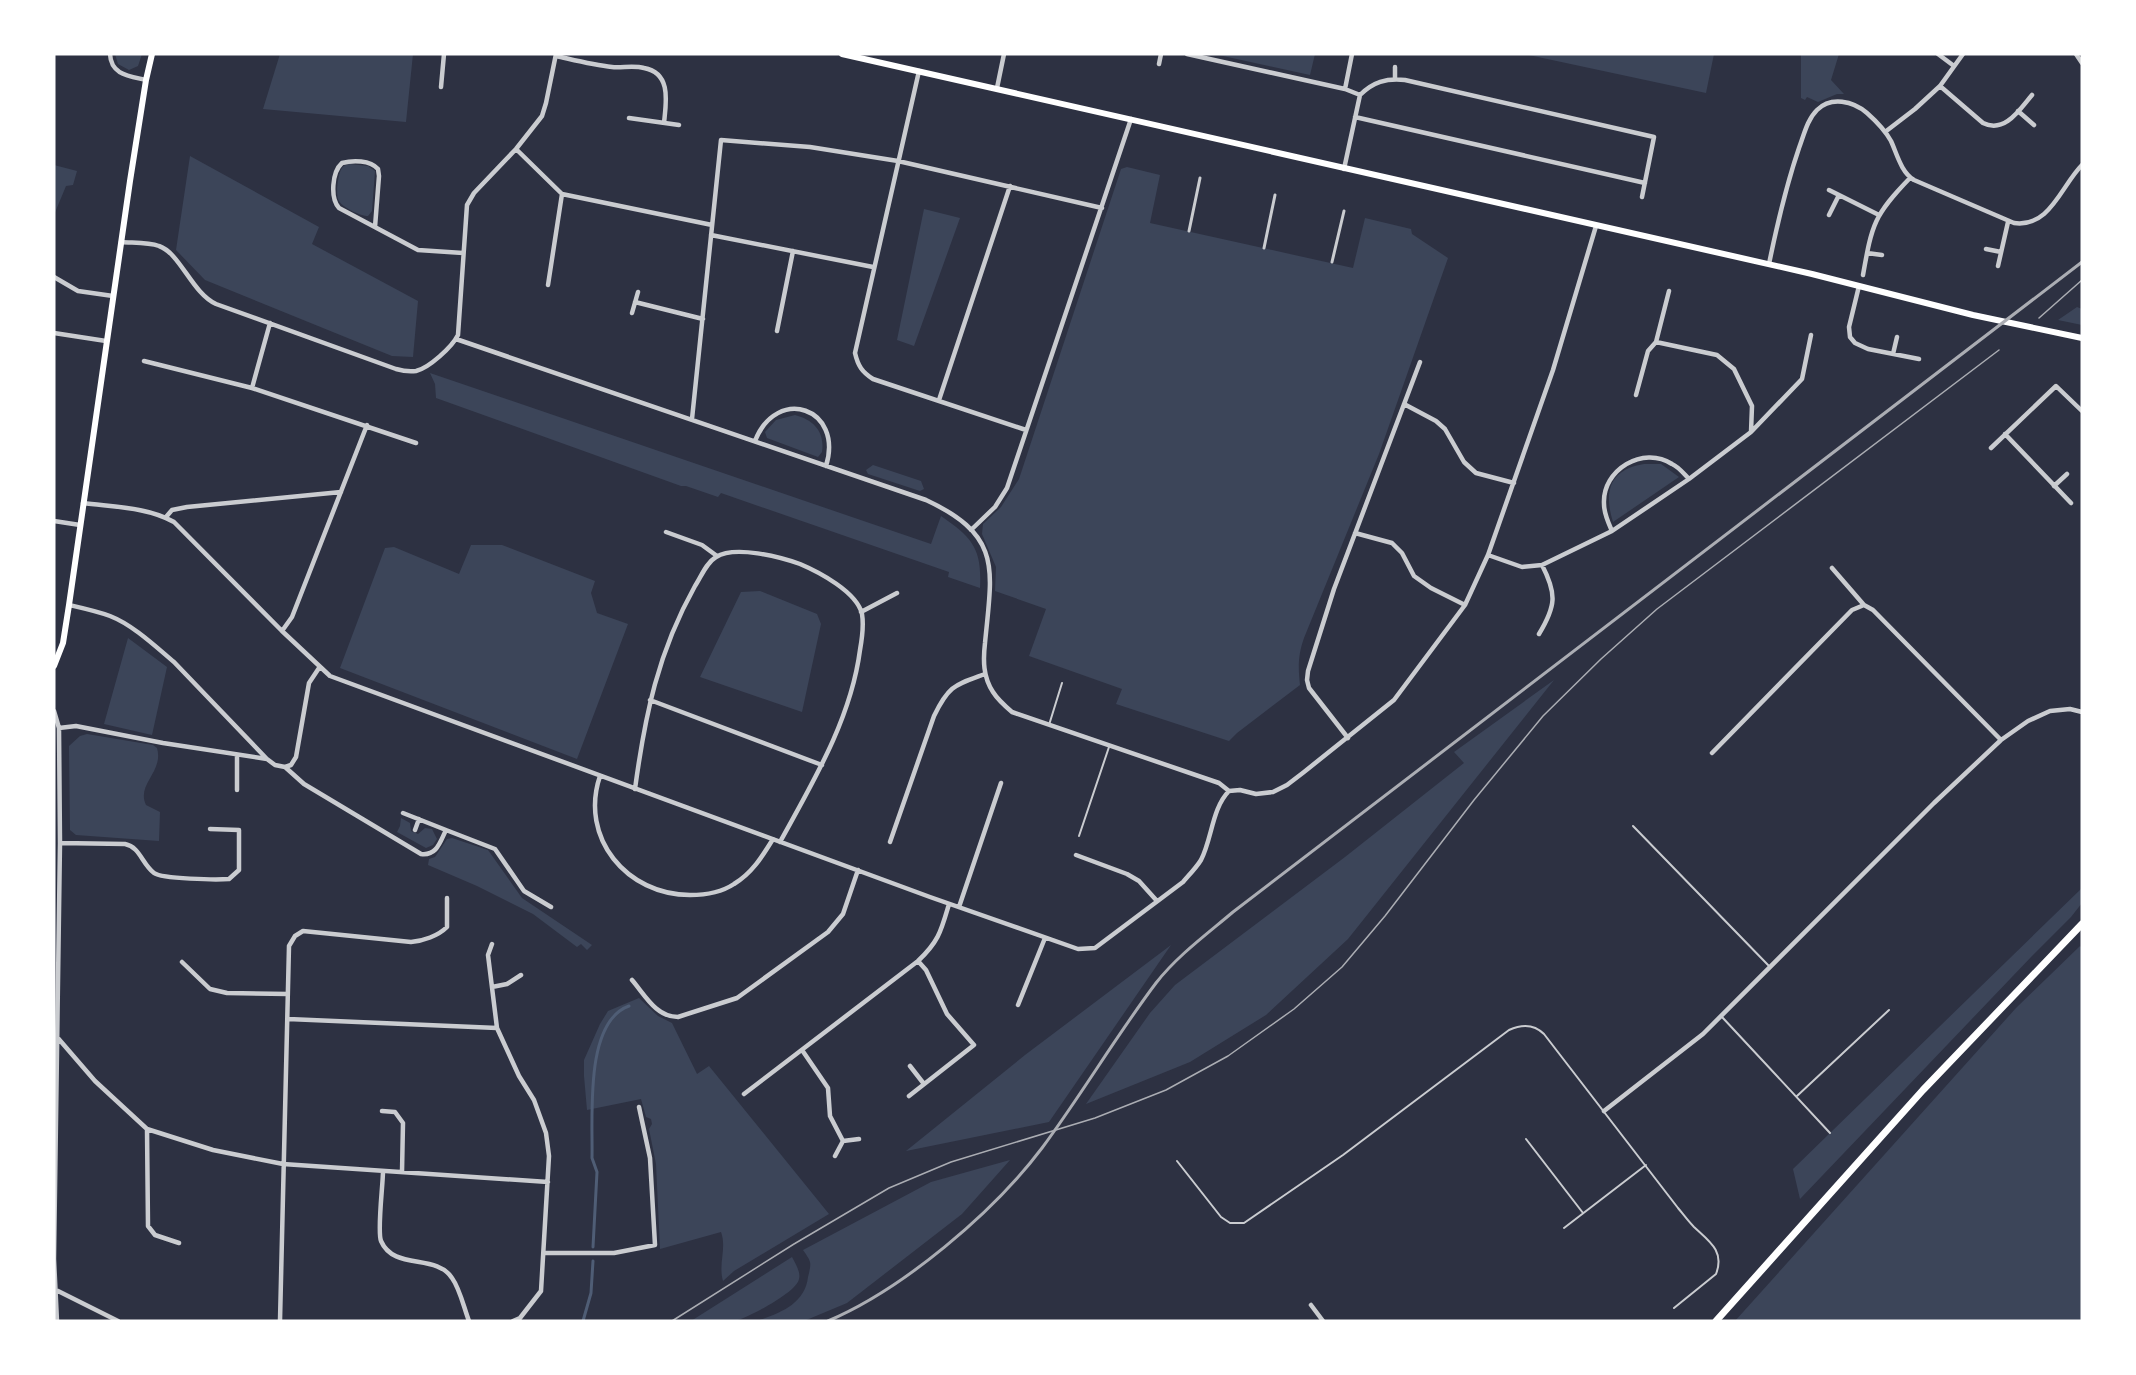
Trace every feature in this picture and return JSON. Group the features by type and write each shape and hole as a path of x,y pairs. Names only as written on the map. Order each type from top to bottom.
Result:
{"main road":[{"path":"54,666 63,643 120,242 152,54"},
{"path":"842,54 1769,264 1973,315 2082,338"},
{"path":"1716,1321 1923,1090 2082,924"}],"street":[{"path":"110,54 112,66 117,72 146,80"},
{"path":"441,87 444,54"},
{"path":"996,88 1004,54"},
{"path":"1159,64 1161,54"},
{"path":"1187,54 1345,89 1360,95"},
{"path":"1345,89 1352,54"},
{"path":"1938,54 1954,66"},
{"path":"1885,132 1940,86 1963,54"},
{"path":"2076,54 2082,63"},
{"path":"120,242 162,248 170,254 206,299 409,372 424,367 450,347 456,339 459,326 466,212 470,199 516,149 542,116 556,55 605,66 644,67 655,72 664,82 666,89 664,123"},
{"path":"1395,67 1395,79"},
{"path":"919,71 855,353 858,365 863,373 873,379 1026,430"},
{"path":"1344,169 1360,95 1368,87 1384,80 1395,79 1654,137 1642,196"},
{"path":"1940,86 1987,125 1996,126 2006,123 2032,95"},
{"path":"1769,264 1787,183 1806,128 1817,110 1835,102 1853,104 1867,113 1885,132 1910,178 2008,222 2025,224 2043,217 2082,165"},
{"path":"2018,111 2034,125"},
{"path":"1355,117 1645,183"},
{"path":"629,118 679,125"},
{"path":"971,530 995,507 1007,488 1131,119"},
{"path":"692,419 721,140 810,147 898,161 1102,208"},
{"path":"516,149 562,194 712,225"},
{"path":"375,227 378,169 368,162 342,163 336,171 335,202 339,208 418,250 463,254"},
{"path":"1189,231 1200,178"},
{"path":"1863,275 1870,234 1879,214 1910,178"},
{"path":"939,400 1010,186"},
{"path":"1829,190 1879,214"},
{"path":"548,285 562,194"},
{"path":"1264,248 1275,195"},
{"path":"1829,215 1839,195"},
{"path":"1332,262 1344,211"},
{"path":"1998,266 2008,222"},
{"path":"456,339 826,465 926,500 946,510 971,530 980,541 989,562 991,579 983,664 992,692 1012,711 1109,747 1219,783 1229,791 1240,790 1256,794 1273,792 1287,785 1394,700 1465,605 1488,555 1562,345 1596,226"},
{"path":"711,235 873,267"},
{"path":"1986,249 2001,252"},
{"path":"777,332 793,251"},
{"path":"1867,253 1882,255"},
{"path":"54,277 78,291 113,296"},
{"path":"1859,286 1849,327 1850,337 1855,344 1868,349 1919,359"},
{"path":"1636,395 1648,351 1656,342 1669,291"},
{"path":"632,313 638,292"},
{"path":"635,302 703,319"},
{"path":"252,388 270,323"},
{"path":"54,333 106,341"},
{"path":"1488,555 1522,567 1542,565 1612,531 1689,479 1751,432 1802,379 1811,335"},
{"path":"1893,354 1897,337"},
{"path":"1656,342 1717,355 1734,369 1752,406 1751,432"},
{"path":"144,361 252,388 416,443"},
{"path":"1348,738 1309,688 1307,680 1334,589 1420,362"},
{"path":"1991,448 2056,386 2082,411"},
{"path":"1404,404 1436,421 1445,429 1464,462 1476,473 1514,483"},
{"path":"755,441 763,425 778,412 790,409 809,413 822,423 829,438 826,465"},
{"path":"282,632 292,617 367,425"},
{"path":"2005,434 2071,503"},
{"path":"1612,531 1603,503 1607,486 1614,472 1623,465 1643,458 1654,458 1672,463 1689,479"},
{"path":"2054,486 2067,474"},
{"path":"166,518 172,510 188,507 341,492"},
{"path":"83,503 147,512 166,518 187,534 319,668 339,680 1078,950 1095,948 1183,882 1198,864 1221,801 1229,791"},
{"path":"54,521 80,525"},
{"path":"666,532 702,545 717,556"},
{"path":"1355,533 1392,543 1402,552 1414,576 1431,588 1465,605"},
{"path":"635,789 645,721 658,670 683,608 707,565 717,556 735,552 752,552 794,562 814,570 837,584 850,596 861,612 862,634 859,660 848,700 822,765 780,842"},
{"path":"1539,634 1549,618 1554,600 1551,582 1542,565"},
{"path":"1832,568 1864,605 1873,610 2001,740"},
{"path":"861,612 897,592"},
{"path":"69,605 111,616 162,652 275,765 285,767 291,765 296,757 309,683 319,668"},
{"path":"1712,753 1852,610 1864,605"},
{"path":"890,842 934,716 943,698 954,686 985,674"},
{"path":"650,700 822,765"},
{"path":"1604,1111 1722,1017 1930,807 2001,740 2028,721 2050,711 2070,709 2082,712"},
{"path":"54,713 59,728 60,843 54,1259 57,1321"},
{"path":"59,728 76,726 267,759"},
{"path":"237,755 237,790"},
{"path":"285,767 303,784 421,854 427,855 436,850 446,830"},
{"path":"600,776 595,793 594,810 600,834 621,867 631,878 649,887 681,895 701,895 733,885 757,865 773,840"},
{"path":"959,907 1001,783"},
{"path":"403,813 495,849 524,891 551,907"},
{"path":"415,830 419,819"},
{"path":"60,843 125,844 133,847 157,875 229,879 239,870 239,830 210,829"},
{"path":"1077,855 1127,874 1139,881 1157,901"},
{"path":"632,980 656,1009 671,1017 678,1017 737,998 828,932 843,914 858,870"},
{"path":"280,1321 289,946 295,936 303,932 420,941 447,927 447,898"},
{"path":"744,1094 918,961 939,938 950,904"},
{"path":"1018,1005 1045,938"},
{"path":"492,944 488,955 497,1028 519,1076 534,1100 546,1133 549,1156 541,1291 520,1318 513,1321"},
{"path":"909,1096 974,1045 947,1014 927,970 918,961"},
{"path":"182,962 210,988 227,993 288,994"},
{"path":"492,987 507,984 521,975"},
{"path":"288,1019 497,1028"},
{"path":"57,1037 95,1081 147,1129 213,1150 283,1164 548,1182"},
{"path":"802,1050 828,1088 830,1116 843,1141"},
{"path":"910,1066 924,1084"},
{"path":"544,1253 614,1253 655,1245 650,1158 639,1107"},
{"path":"382,1111 395,1112 404,1123 402,1173"},
{"path":"643,1123 650,1122"},
{"path":"147,1129 148,1226 155,1235 179,1243"},
{"path":"843,1141 859,1139"},
{"path":"835,1156 843,1141"},
{"path":"383,1171 380,1239 387,1250 400,1258 438,1265 452,1277 469,1321"},
{"path":"54,1289 118,1321"},
{"path":"1311,1305 1323,1321"}],"lane":[{"path":"1049,725 1062,683"},
{"path":"1079,836 1109,747"},
{"path":"1633,826 1771,967"},
{"path":"1797,1097 1890,1010"},
{"path":"1722,1017 1830,1133"},
{"path":"1178,1161 1221,1217 1230,1223 1244,1223 1343,1155 1503,1035 1519,1026 1536,1028 1544,1034 1692,1225 1711,1241 1718,1252 1716,1274 1674,1308"},
{"path":"1526,1139 1583,1213"},
{"path":"1564,1228 1646,1165"}],"shaded area":[{"path":"115,54 142,54 138,66 129,70 118,64"},
{"path":"280,54 413,54 406,122 263,109"},
{"path":"1214,54 1315,54 1310,75"},
{"path":"1524,54 1714,54 1706,93"},
{"path":"1801,54 1839,54 1831,80 1844,94 1837,94 1818,102 1807,97 1805,100 1801,98"},
{"path":"190,156 319,227 312,244 418,301 413,357 392,356 205,280 176,250"},
{"path":"350,164 368,166 375,171 372,211 368,216 348,209 341,204 338,198 341,171 344,166"},
{"path":"54,165 77,171 73,185 66,186 54,215"},
{"path":"1127,167 1160,175 1150,223 1353,268 1365,218 1411,229 1412,234 1448,258 1379,454 1304,638 1299,661 1300,685 1229,741 1116,704 1122,689 1029,656 1046,609 995,591 996,567 982,534 983,524 1001,507 1019,479 1121,169"},
{"path":"924,209 960,218 914,346 897,340"},
{"path":"2077,307 2082,309 2082,325 2058,320"},
{"path":"430,373 931,544 941,516 961,531 973,546 979,563 980,588 948,577 949,572 721,493 718,497 681,486 436,398 435,384"},
{"path":"795,415 808,420 820,433 822,452 818,457 767,438 765,432 776,420"},
{"path":"1644,464 1661,464 1679,477 1613,522 1609,493 1614,480 1627,469"},
{"path":"873,465 921,481 924,489 920,491 868,474 866,470"},
{"path":"471,545 502,545 595,581 591,593 597,613 628,624 577,759 340,668 385,548 394,547 459,574"},
{"path":"760,591 817,614 821,624 802,712 700,677 741,592"},
{"path":"128,638 167,667 152,735 104,724"},
{"path":"1554,680 1348,939 1266,1015 1190,1062 1086,1104 1150,1013 1175,985 1345,857 1464,763 1454,752"},
{"path":"87,734 153,745 157,748 157,764 144,791 144,798 146,805 160,812 159,841 76,835 70,830 69,746 80,736"},
{"path":"401,818 410,823 411,831 418,834 425,828 432,829 437,839 433,845 426,848 397,832"},
{"path":"452,838 488,850 522,898 592,945 587,950 581,944 577,947 533,914 428,865 429,859 435,857 447,839"},
{"path":"2082,888 2082,903 2071,917 1800,1199 1793,1169"},
{"path":"1171,945 1049,1122 906,1151 1025,1055"},
{"path":"2080,946 2082,948 2082,1321 1735,1321 2016,1008"},
{"path":"639,998 658,1016 672,1023 697,1074 709,1066 829,1214 734,1271 723,1281 721,1232 660,1249 656,1164 649,1129 652,1124 651,1119 646,1117 641,1099 587,1110 584,1060 600,1024 608,1011"},
{"path":"1010,1160 962,1214 847,1303 804,1321 757,1321 782,1311 797,1301 802,1294 810,1265 803,1250 931,1182"},
{"path":"792,1257 799,1279 790,1290 773,1303 753,1314 733,1321 691,1321"}],"waterway":[{"path":"593,1247 597,1172 592,1158 594,1073 604,1031 615,1015 629,1006"},
{"path":"583,1321 591,1293 593,1261"}],"tram line":[{"path":"2039,318 2082,280"},
{"path":"672,1321 794,1244 889,1188 951,1162 1095,1118 1166,1090 1228,1056 1294,1009 1342,967 1543,716 1601,659 1657,609 1999,350"}],"railway":[{"path":"828,1321 886,1290 916,1269 973,1223 998,1198 1042,1148 1156,983 1203,937 2082,262"}]}
